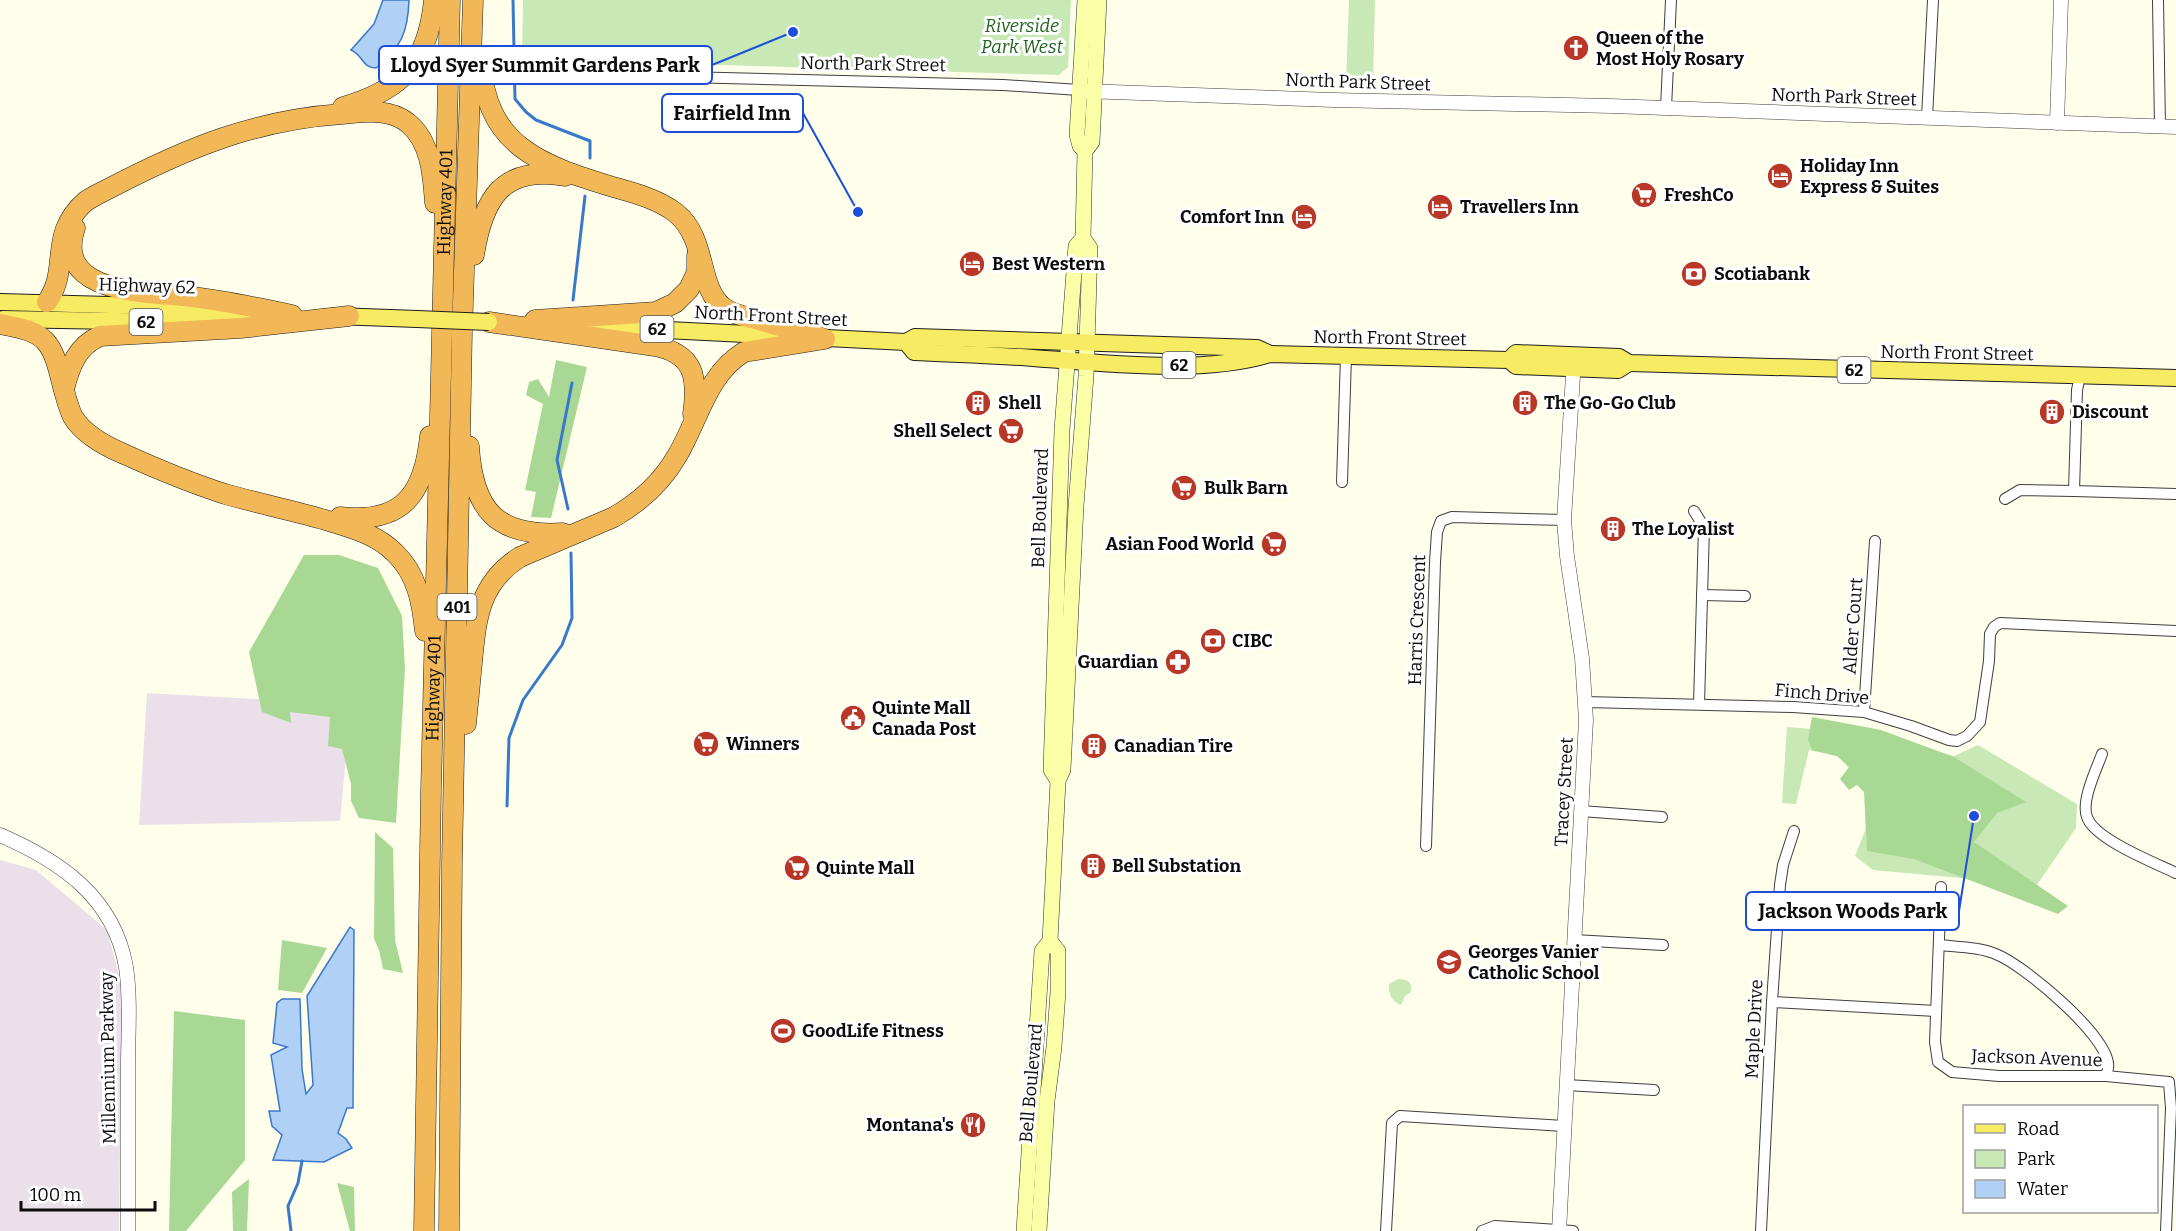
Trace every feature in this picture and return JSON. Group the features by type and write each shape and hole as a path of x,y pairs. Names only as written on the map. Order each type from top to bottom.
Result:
{"highway":[{"path":"312,116 372,96 390,88 404,76 415,64 424,46 430,30 434,0"},
{"name":"Highway 401","path":"424,1231 431,790 450,0"},
{"name":"Highway 401","path":"449,1231 452,864 462,341 472,0"},
{"path":"479,0 483,83 487,100 500,126 526,153 595,182"},
{"path":"47,302 56,287 60,245 67,224 76,210 86,201 172,156 256,127 312,116 370,112 387,114 408,124 419,136 427,151 431,167 444,296 428,453 422,475 412,494 392,512 369,518 347,518 287,508"},
{"path":"578,531 548,534 522,532 509,527 497,520 483,504 475,481 469,450 462,341 478,233 486,208 498,190 518,177 529,174 553,174 595,182 640,195 666,207 683,220 695,237 712,294 725,309 825,339"},
{"path":"110,188 88,208 73,234 73,256 88,277 107,286 124,290 202,299 292,315"},
{"path":"489,322 656,312 684,296 694,280 698,264 695,237"},
{"path":"64,388 76,356 86,344 100,336 242,328 349,316"},
{"path":"489,322 655,346 676,352 690,366 696,388 693,414 686,440"},
{"path":"0,324 29,330 44,338 54,354 67,404 77,423 108,446 150,466 206,487 287,508 370,535 396,554 412,574 421,601 425,633 431,790"},
{"path":"452,864 475,635 483,601 489,587 507,565 529,552 614,517 641,499 667,471 686,440 716,379 733,359 744,352 825,339"}],"main road":[{"name":"Bell Boulevard","path":"1085,0 1086,91"},
{"name":"Bell Boulevard","path":"1024,1231 1042,951 1050,941 1058,781 1063,770 1076,506 1087,343 1090,248 1083,238 1085,151 1080,146 1077,135 1086,91 1099,0"},
{"name":"Bell Boulevard","path":"1058,781 1051,770 1062,430 1076,246 1083,238"},
{"name":"Highway 62","path":"0,302 225,309 292,315 489,322"},
{"name":"Highway 62","path":"0,319 173,322 292,315"},
{"name":"North Front Street","path":"489,322 906,342 915,337 1257,348 1270,354"},
{"name":"North Front Street","path":"906,342 914,352 1086,362 1200,365 1258,358 1270,354 1509,360 1516,353 1574,362 1619,357 1629,363 2176,378"},
{"name":"Bell Boulevard","path":"1039,1231 1047,1101 1058,992 1058,951 1050,941"}],"street":[{"path":"1666,108 1671,0"},
{"path":"1927,118 1933,0"},
{"path":"2057,123 2061,0"},
{"path":"2158,0 2160,127"},
{"name":"North Park Street","path":"541,66 562,74 1003,85 1086,91 1666,108 2176,127"},
{"path":"1342,482 1346,356"},
{"name":"Tracey Street","path":"1563,1231 1564,1126 1585,702 1582,658 1564,519 1574,362"},
{"path":"2074,491 2077,390 2080,376"},
{"path":"2005,499 2020,490 2176,494"},
{"path":"1694,511 1704,527 1700,704"},
{"name":"Harris Crescent","path":"1426,846 1435,562 1437,532 1441,521 1452,517 1564,519"},
{"name":"Alder Court","path":"1864,712 1875,541"},
{"path":"1702,595 1745,596"},
{"name":"Finch Drive","path":"1585,702 1700,704 1864,712 1957,741 1974,730 1982,712 1990,634 2000,623 2176,631"},
{"path":"2102,754 2087,796 2086,816 2097,830 2122,848 2176,873"},
{"path":"1581,811 1662,817"},
{"name":"Maple Drive","path":"1761,1231 1780,885 1783,865 1794,831"},
{"name":"Millennium Parkway","path":"0,835 36,852 78,880 104,911 123,956 128,999 128,1231"},
{"name":"Jackson Avenue","path":"1941,887 1935,1042 1938,1062 1952,1072 1999,1076 2106,1077 2169,1082 2166,1231"},
{"path":"1574,940 1663,945"},
{"path":"1939,945 1980,950 1998,955 2044,986 2095,1036 2108,1063 2106,1077"},
{"path":"1772,1002 1936,1011"},
{"path":"1566,1085 1654,1090"},
{"path":"1386,1231 1392,1123 1400,1116 1564,1126"},
{"path":"1482,1231 1495,1226 1563,1231"}],"shaded area":[{"path":"147,693 351,704 340,821 139,825"},
{"path":"0,860 36,870 107,930 122,986 119,1231 0,1231"}],"green space":[{"name":"Riverside Park West","path":"523,0 1071,0 1068,67 1059,75 522,59"},
{"path":"1349,0 1375,0 1373,85 1346,84"},
{"path":"556,360 587,367 551,518 531,517 536,492 525,490 543,404 526,395 529,382 538,379 549,397"},
{"path":"304,555 339,555 378,568 402,616 405,669 396,823 359,818 351,801 351,784 342,749 328,746 330,717 290,712 291,723 262,712 249,652"},
{"path":"1812,717 1881,730 1954,757 2026,802 1997,813 1974,842 2068,906 2058,914 1914,859 1867,851 1864,792 1857,785 1849,790 1840,779 1849,767 1837,756 1812,750 1808,740"},
{"path":"1787,727 1862,733 1954,756 1978,745 2077,804 2076,828 2037,885 1873,870 1855,856 1876,803 1840,757 1809,750 1796,804 1782,803"},
{"path":"375,832 393,848 395,940 403,973 383,969 374,939"},
{"path":"282,940 327,948 302,993 278,990"},
{"path":"1398,979 1407,980 1411,986 1411,992 1405,996 1401,1005 1393,1000 1389,991 1389,984"},
{"path":"174,1011 245,1020 245,1160 186,1231 169,1231"},
{"path":"249,1179 247,1231 233,1231 232,1192"},
{"path":"337,1183 354,1187 355,1231 350,1231"}],"water":[{"path":"383,0 409,0 407,21 397,46 376,68 365,64 351,50 374,24"},
{"path":"350,927 354,930 353,1108 347,1108 338,1133 352,1148 324,1162 273,1160 282,1135 272,1126 269,1111 280,1111 271,1055 287,1047 273,1043 277,1003 282,999 300,999 302,1069 306,1094 313,1085 307,996"}],"waterway":[{"path":"513,0 515,99 536,120 590,141 590,158"},
{"path":"573,300 585,196"},
{"path":"568,509 557,460 572,383"},
{"path":"507,806 509,738 523,700 562,645 572,618 571,553"},
{"path":"291,1231 288,1206 298,1183 302,1161"}],"place":[{"name":"Lloyd Syer Summit Gardens Park","path":"793,32"},
{"name":"Queen of the Most Holy Rosary","path":"1576,48"},
{"name":"Holiday Inn Express & Suites","path":"1780,176"},
{"name":"FreshCo","path":"1644,195"},
{"name":"Travellers Inn","path":"1440,207"},
{"name":"Fairfield Inn","path":"858,212"},
{"name":"Comfort Inn","path":"1304,217"},
{"name":"Best Western","path":"972,264"},
{"name":"Scotiabank","path":"1694,274"},
{"name":"Shell","path":"978,403"},
{"name":"The Go-Go Club","path":"1525,403"},
{"name":"Discount","path":"2052,412"},
{"name":"Shell Select","path":"1011,431"},
{"name":"Bulk Barn","path":"1184,488"},
{"name":"The Loyalist","path":"1613,529"},
{"name":"Asian Food World","path":"1274,544"},
{"name":"CIBC","path":"1213,641"},
{"name":"Guardian","path":"1178,662"},
{"name":"Quinte Mall Canada Post","path":"853,718"},
{"name":"Winners","path":"706,744"},
{"name":"Canadian Tire","path":"1094,746"},
{"name":"Jackson Woods Park","path":"1974,816"},
{"name":"Bell Substation","path":"1093,866"},
{"name":"Quinte Mall","path":"797,868"},
{"name":"Georges Vanier Catholic School","path":"1449,962"},
{"name":"GoodLife Fitness","path":"783,1031"},
{"name":"Montana's","path":"973,1125"}]}
